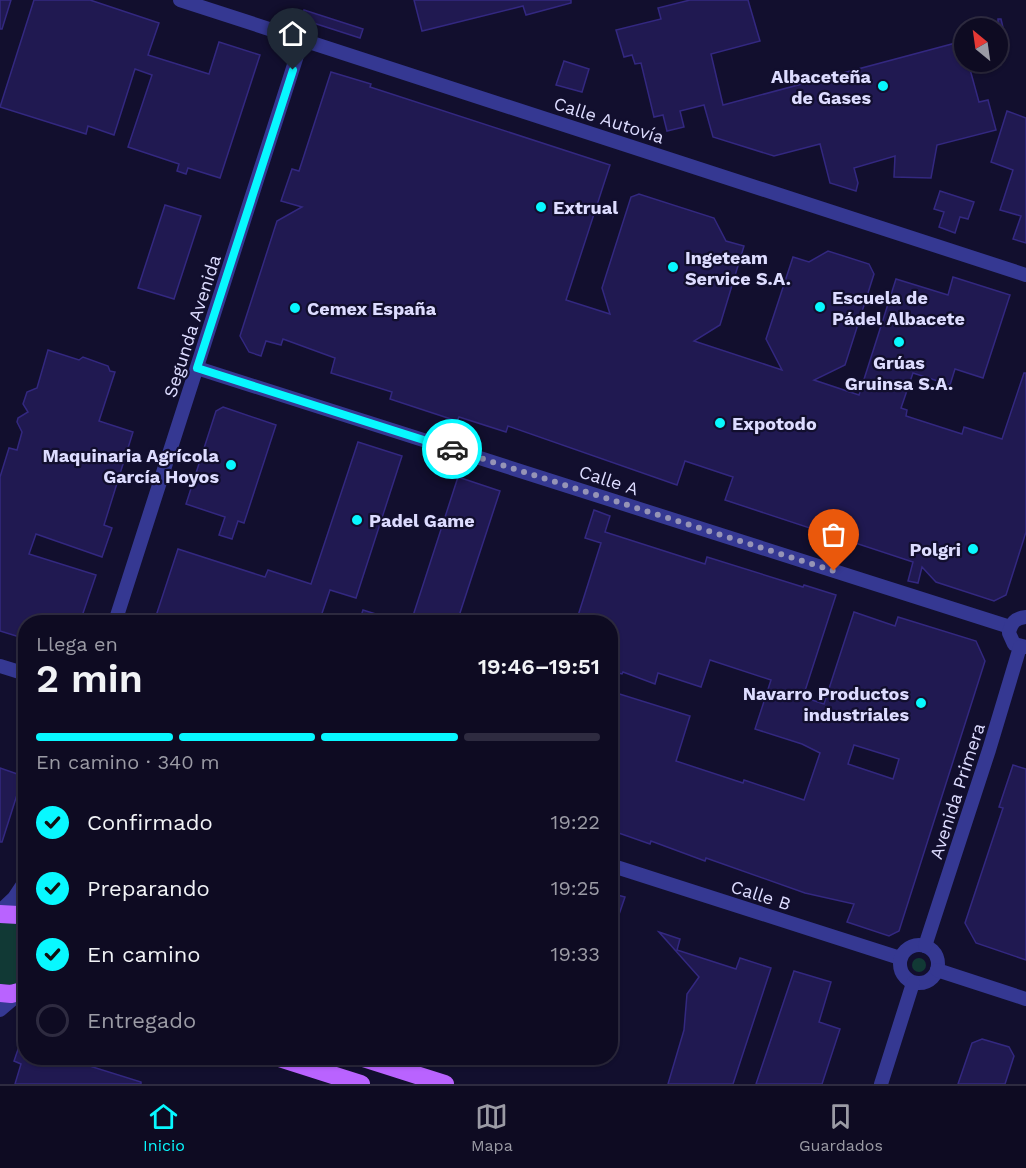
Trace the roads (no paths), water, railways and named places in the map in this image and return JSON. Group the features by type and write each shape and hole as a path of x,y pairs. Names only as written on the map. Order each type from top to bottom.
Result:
{"main road":[{"path":"0,912 18,915"},
{"path":"0,993 18,991"},
{"path":"301,1065 361,1084"},
{"path":"385,1065 445,1084"}],"street":[{"name":"Calle Autovía","path":"180,0 1026,275"},
{"name":"Segunda Avenida","path":"117,615 302,40"},
{"name":"Calle A","path":"197,368 1010,627"},
{"path":"1023,647 1010,639 1010,627 1016,619 1026,617"},
{"name":"Avenida Primera","path":"926,946 1023,647"},
{"path":"0,666 18,672"},
{"name":"Calle B","path":"618,868 900,958"},
{"path":"0,912 18,892"},
{"path":"926,946 936,956 937,970 930,980 913,983 902,974 899,968 900,958 909,947 926,946"},
{"path":"937,970 1026,999"},
{"path":"881,1084 913,983"},
{"path":"0,1010 18,995"}],"place":[{"name":"Albaceteña de Gases","path":"883,86"},
{"name":"Extrual","path":"541,207"},
{"name":"Ingeteam Service S.A.","path":"673,267"},
{"name":"Escuela de Pádel Albacete","path":"820,307"},
{"name":"Cemex España","path":"295,308"},
{"name":"Grúas Gruinsa S.A.","path":"899,342"},
{"name":"Expotodo","path":"720,423"},
{"name":"Maquinaria Agrícola García Hoyos","path":"231,465"},
{"name":"Padel Game","path":"357,520"},
{"name":"Polgri","path":"973,549"},
{"name":"Navarro Productos industriales","path":"921,703"}]}
